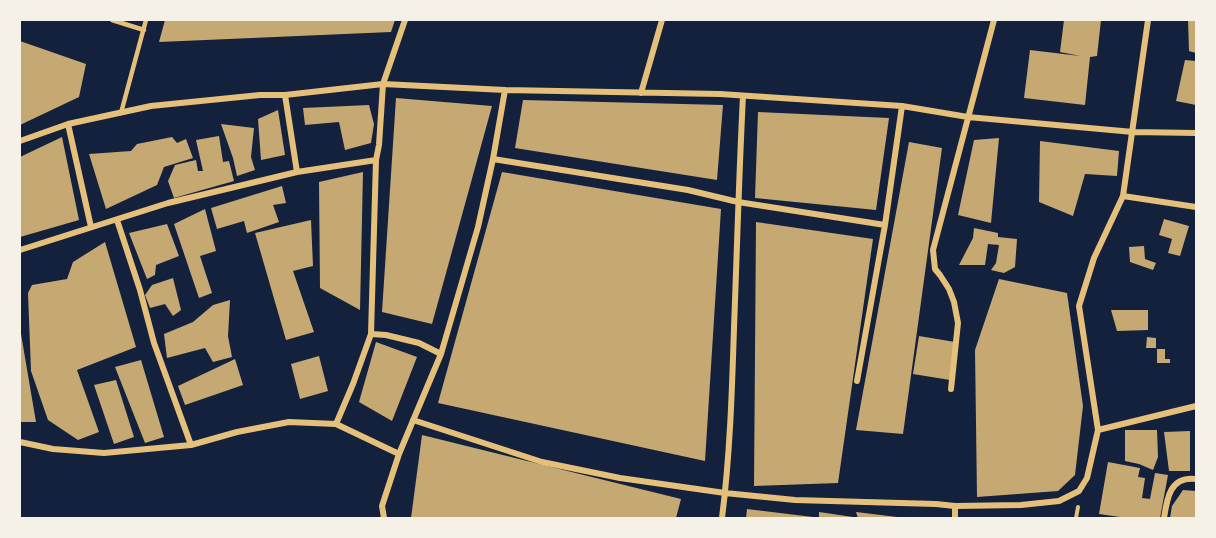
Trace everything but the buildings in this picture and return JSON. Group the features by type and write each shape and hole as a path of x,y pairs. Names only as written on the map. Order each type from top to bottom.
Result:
{"street":[{"path":"336,424 371,334 376,160 383,84 405,20"},
{"path":"641,93 662,20"},
{"path":"951,388 958,323 949,289 935,269 933,250 994,20"},
{"path":"413,420 542,462 725,493 795,500 955,506 1021,505 1059,501 1073,495 1079,491 1087,477 1098,430 1079,306 1094,258 1123,195 1148,20"},
{"path":"20,141 68,124 151,106 383,84 505,90 720,94 902,106 968,117 1133,132 1197,133"},
{"path":"384,519 382,506 399,454 441,354 478,227 505,90"},
{"path":"285,95 297,172"},
{"path":"722,519 731,408 743,96"},
{"path":"857,381 885,225 902,106"},
{"path":"68,124 91,227"},
{"path":"493,159 688,190 738,202 885,225"},
{"path":"20,250 168,203 297,172 376,160"},
{"path":"1123,195 1197,207"},
{"path":"117,220 140,290 154,343 191,445"},
{"path":"371,334 419,343 441,354"},
{"path":"1098,430 1197,406"},
{"path":"20,442 53,449 105,453 191,445 237,432 289,422 336,424 399,454"},
{"path":"1164,519 1168,495 1175,485 1187,478 1197,479"},
{"path":"955,506 955,519"}],"lane":[{"path":"112,20 144,30"},
{"path":"121,113 147,20"}]}
